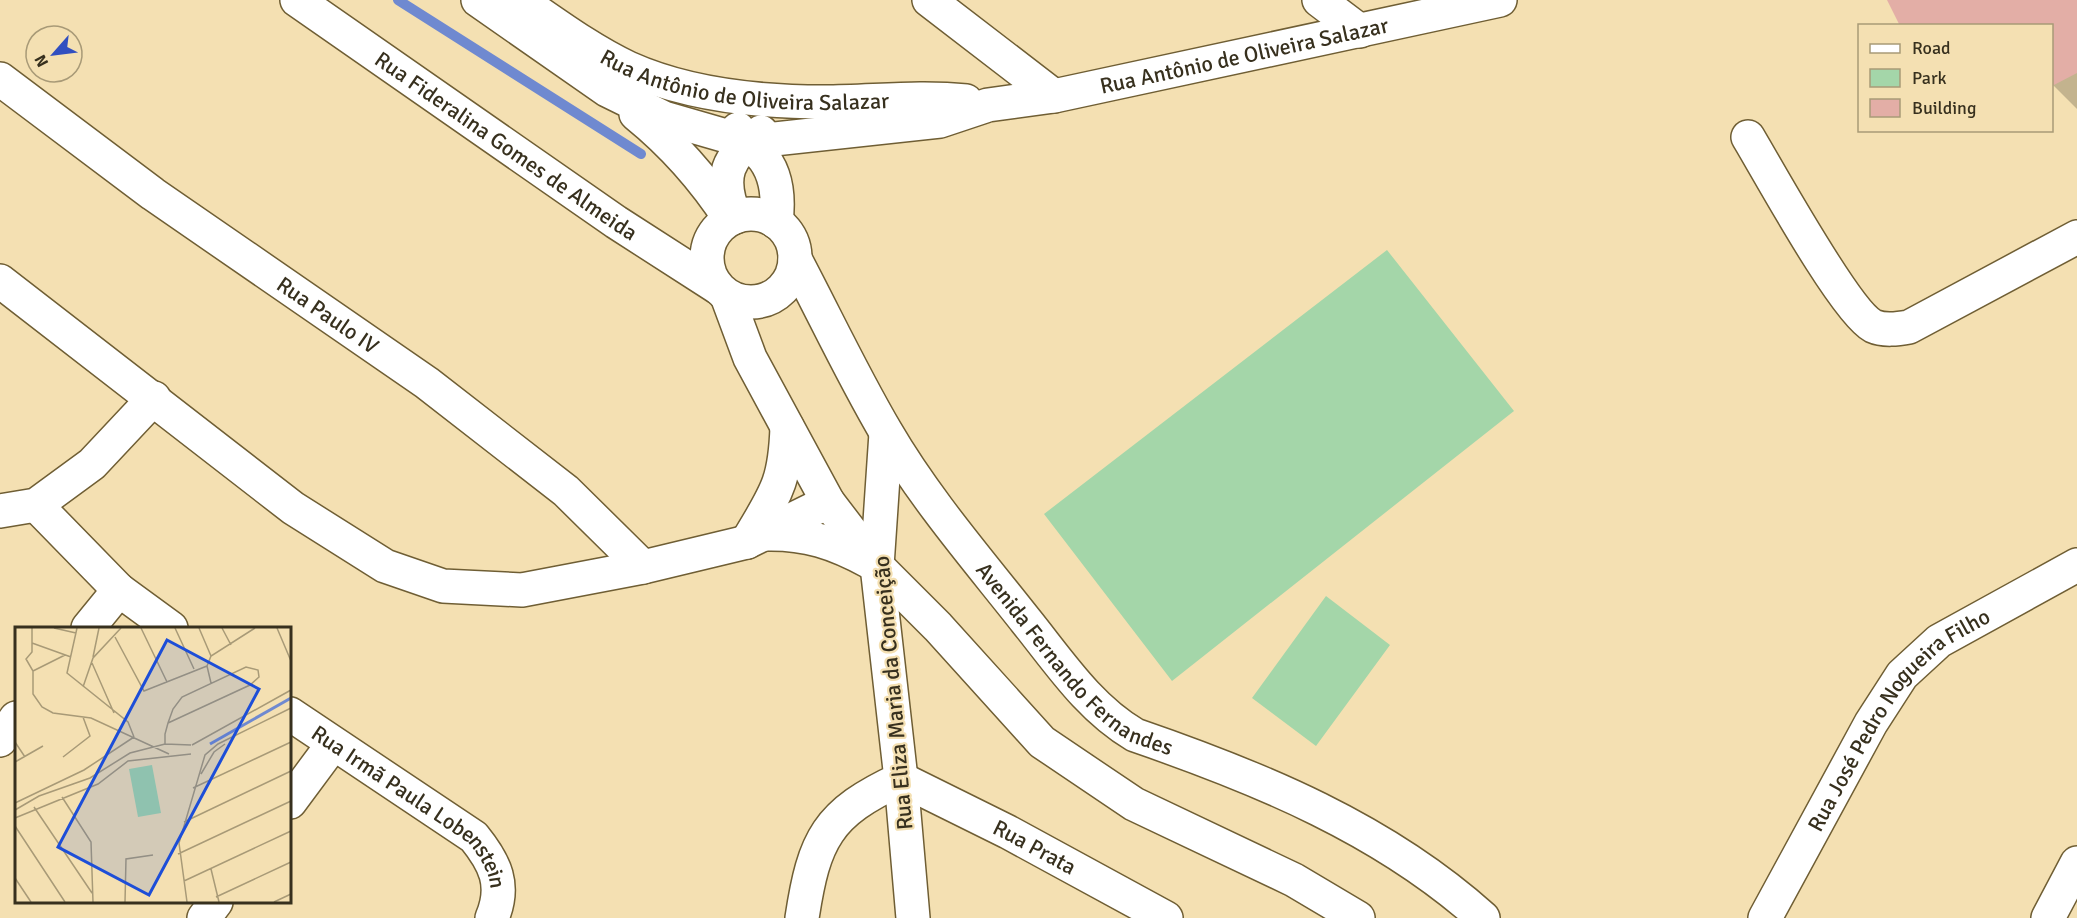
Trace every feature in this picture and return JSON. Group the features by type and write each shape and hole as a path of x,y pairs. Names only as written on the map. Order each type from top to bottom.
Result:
{"street":[{"name":"Rua Fideralina Gomes de Almeida","path":"297,0 616,222 722,291"},
{"name":"Rua Antônio de Oliveira Salazar","path":"478,0 607,90 675,122 747,142 940,121 988,105 1054,96 1500,0"},
{"name":"Rua Antônio de Oliveira Salazar","path":"520,0 568,34 629,68 688,88 739,97 822,102 945,99 988,105"},
{"path":"929,0 1054,96"},
{"path":"1319,0 1360,31"},
{"name":"Rua Paulo IV","path":"0,79 153,194 427,383 566,491 643,567"},
{"path":"688,88 720,109 747,142 759,152 771,171 778,204 776,222"},
{"path":"607,90 658,132 698,175 733,218"},
{"path":"733,218 728,200 727,182 736,152 786,116 822,102"},
{"path":"1748,136 1848,302 1874,327 1892,330 1909,327 2077,237"},
{"path":"722,291 753,302 777,293 793,272 795,259 790,238 776,222 756,214 733,218 719,227 708,250 710,276 722,291 750,358 828,502 877,566 938,627 1042,742 1134,804 1294,880 1358,918"},
{"name":"Avenida Fernando Fernandes","path":"795,259 886,432 953,530 1064,670 1114,722 1135,735 1315,806 1374,837 1415,863 1483,918"},
{"path":"0,281 154,398 293,508 385,566 443,586 522,590 643,567 757,538 793,533 812,536 836,544 877,566"},
{"path":"0,511 36,505 92,464 154,398"},
{"path":"757,538 780,486 786,456 787,427"},
{"name":"Rua Eliza Maria da Conceição","path":"886,432 877,566 914,918"},
{"path":"757,538 828,502"},
{"path":"36,505 119,590 170,627"},
{"name":"Rua José Pedro Nogueira Filho","path":"1766,918 1871,723 1902,675 1939,641 2077,565"},
{"path":"89,627 119,590"},
{"name":"Rua Irmã Paula Lobenstein","path":"291,715 474,837 492,860 499,886 492,918"},
{"path":"0,740 15,719"},
{"path":"291,801 333,744"},
{"path":"802,918 807,883 816,853 830,828 850,806 901,779"},
{"name":"Rua Prata","path":"901,779 1008,832 1166,918"},
{"path":"2048,918 2077,862"},
{"path":"204,918 215,903"}],"green space":[{"path":"1387,250 1514,411 1172,681 1044,514"},
{"path":"1326,596 1390,645 1316,746 1252,698"}],"building":[{"path":"1887,0 2077,0 2077,73 2053,85 2053,24 1899,24"}],"waterway":[{"path":"398,0 641,154"}]}
